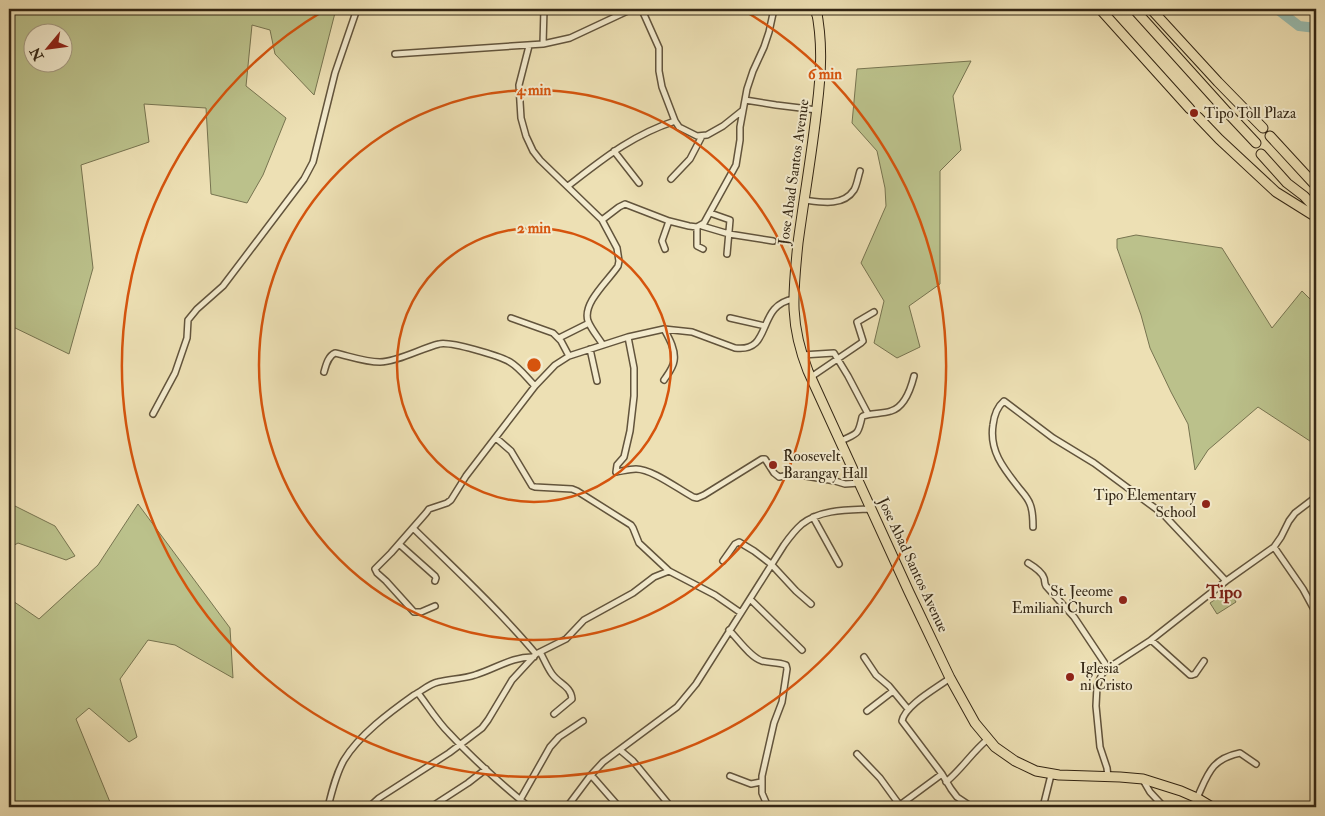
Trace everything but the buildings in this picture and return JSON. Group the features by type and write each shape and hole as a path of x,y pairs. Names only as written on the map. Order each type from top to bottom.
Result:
{"highway":[{"path":"1100,9 1190,109"},
{"path":"1134,9 1210,92 1227,118 1255,145"},
{"path":"1150,9 1263,128"},
{"name":"Jose Abad Santos Avenue","path":"815,10 820,28 820,78 795,276 795,327 802,355 811,377 950,678 975,723 988,739 1015,761 1031,769 1051,775 1143,779 1181,791 1212,807"},
{"path":"1198,117 1276,192 1316,216"},
{"path":"1270,136 1316,186"},
{"path":"1316,203 1262,153 1287,183 1304,196 1316,209"}],"street":[{"path":"153,414 175,373 187,338 188,320 197,308 223,286 304,179 313,162 335,73 357,9"},
{"path":"543,44 544,9"},
{"path":"395,54 543,44 570,38 632,9"},
{"path":"640,9 659,48 662,87 675,121 679,126 697,136 702,136 723,126 743,110"},
{"path":"703,249 697,246 699,227 710,213 736,165 745,100 753,71 764,48 774,9"},
{"path":"529,46 519,85 521,118 526,136 537,156 602,220 617,248 619,261 616,270 591,301 587,319 602,345"},
{"path":"745,100 776,106 817,110"},
{"path":"568,186 614,151 645,132 675,121"},
{"path":"672,180 690,159 702,136"},
{"path":"614,151 639,183"},
{"path":"804,200 834,202 850,195 854,190 860,171"},
{"path":"602,220 625,204 669,221 773,241"},
{"path":"710,213 730,220 727,254"},
{"path":"665,250 662,241 669,221"},
{"path":"435,606 421,612 414,612 376,573 375,569 429,510 451,500 466,476 514,412 555,365 569,356 628,336 664,329 692,332 735,348 749,347 759,341 770,315 780,303 794,299"},
{"path":"811,377 863,341 857,322 874,312"},
{"path":"511,318 553,333 559,338 569,356"},
{"path":"730,318 765,326"},
{"path":"559,338 589,323"},
{"path":"664,329 672,347 674,358 674,362 664,380"},
{"path":"628,336 634,368 634,396 630,431 624,457 617,465 616,472 644,470 697,498 765,458 776,476 779,477 794,474 845,484 860,483"},
{"path":"324,372 329,357 335,353 381,362 393,360 444,343 503,358 515,366 535,386"},
{"path":"590,349 597,380"},
{"path":"802,355 834,353 868,414"},
{"path":"841,441 859,431 862,417 868,414 891,411 899,407 907,396 914,376"},
{"path":"1033,527 1030,504 1005,470 993,447 993,420 996,410 1004,401 1054,438 1094,462 1163,514 1226,581"},
{"path":"496,438 511,451 532,486 535,488 562,488 577,492 630,525 640,543 669,570 715,595 741,613"},
{"path":"1108,777 1098,738 1096,694 1098,682 1102,674 1274,547 1295,513 1316,496"},
{"path":"567,807 591,775 604,762 682,702 696,684 771,564 795,530 813,517 838,511 872,509"},
{"path":"813,517 838,564"},
{"path":"413,528 518,633 558,681 564,683 573,697 554,714"},
{"path":"724,560 735,544 739,542 771,564 811,604"},
{"path":"399,544 435,576 435,581"},
{"path":"1274,547 1316,613"},
{"path":"1028,563 1041,574 1046,586 1074,617 1108,668"},
{"path":"328,807 340,768 352,749 388,714 418,693 437,682 471,676 536,654 566,640 584,620 634,593 654,577 669,570"},
{"path":"750,599 802,650"},
{"path":"729,630 758,659 764,662 786,665 787,669 782,702 769,742 761,782 762,793 768,807"},
{"path":"1150,640 1192,676 1204,661"},
{"path":"369,807 379,798 440,759 482,728 512,680 536,654"},
{"path":"864,657 876,675 908,709"},
{"path":"950,678 908,709 902,721 957,796 972,807"},
{"path":"867,711 893,691"},
{"path":"418,693 440,723 460,744 505,788 529,807"},
{"path":"520,800 550,747 565,733 583,721"},
{"path":"946,782 988,739"},
{"path":"620,750 633,761 671,807"},
{"path":"1197,798 1214,764 1240,753 1256,764"},
{"path":"857,754 880,778 901,806 942,774"},
{"path":"431,807 486,769"},
{"path":"591,775 618,807"},
{"path":"1044,807 1051,775"},
{"path":"730,776 751,784 761,782"},
{"path":"1143,779 1150,792 1164,807"}],"green space":[{"path":"9,9 336,9 314,95 275,54 270,30 252,25 246,86 286,118 263,175 247,203 211,194 206,108 144,104 149,142 81,165 93,268 69,354 9,325"},
{"path":"971,61 953,96 961,150 940,171 940,284 909,306 920,347 897,358 874,343 884,301 861,263 886,206 885,188 877,151 852,123 857,69"},
{"path":"1136,235 1222,248 1272,328 1302,291 1316,305 1316,445 1258,407 1208,450 1195,470 1188,424 1150,348 1141,315 1117,248 1117,239"},
{"path":"9,503 55,526 75,556 66,560 18,543 9,548"},
{"path":"138,504 230,628 233,678 175,645 148,640 120,679 137,737 129,742 89,708 76,719 112,807 9,807 9,595 10,599 39,619 98,565"},
{"path":"1229,590 1236,602 1217,614 1210,603"}],"waterway":[{"path":"1277,9 1299,26 1316,28"}],"place":[{"name":"Tipo Toll Plaza","path":"1194,113"},
{"name":"Roosevelt Barangay Hall","path":"773,465"},
{"name":"Tipo Elementary School","path":"1206,504"},
{"name":"St. Jeeome Emiliani Church","path":"1123,600"},
{"name":"Iglesia ni Cristo","path":"1070,677"}],"district":[{"name":"Tipo","path":"1224,592"}]}
